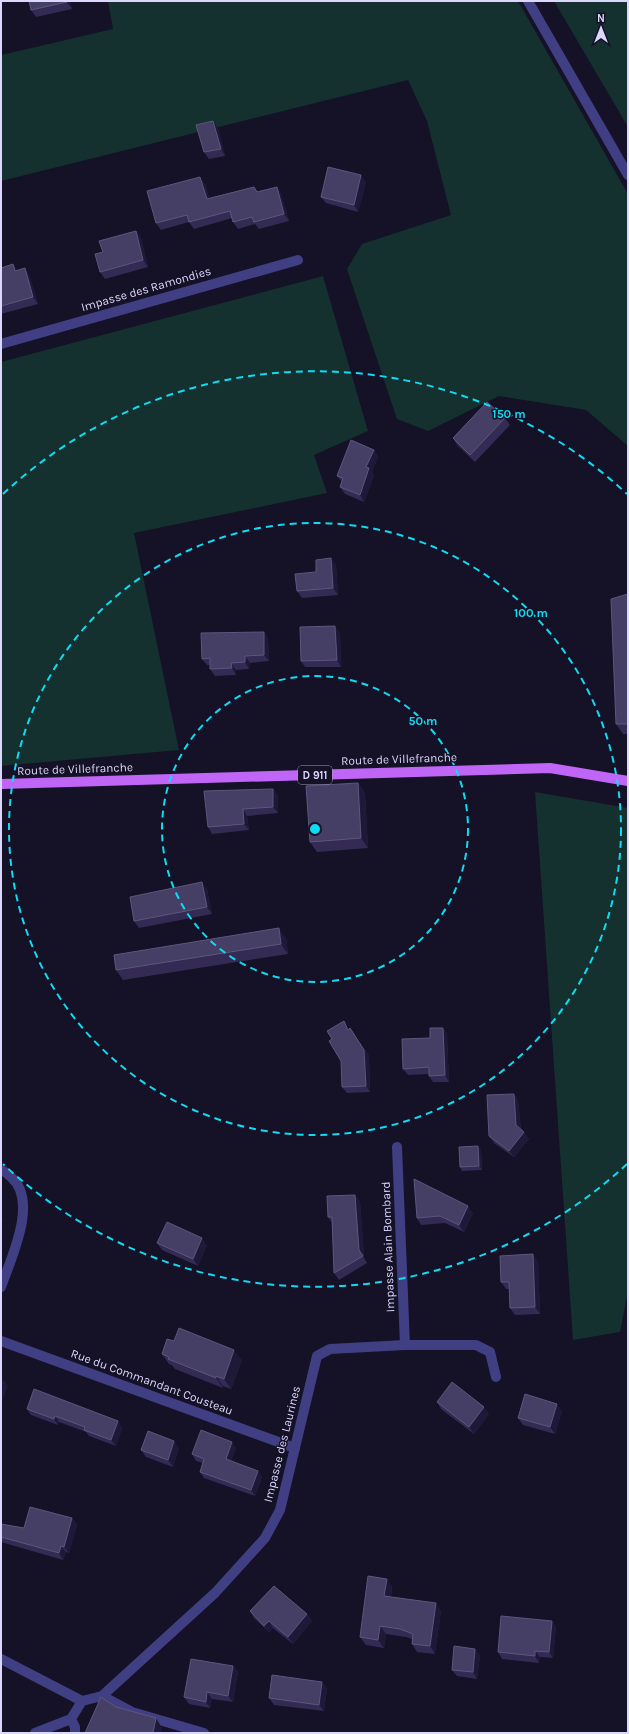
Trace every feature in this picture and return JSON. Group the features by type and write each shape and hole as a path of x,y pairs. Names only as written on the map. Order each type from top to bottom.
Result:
{"main road":[{"name":"Route de Villefranche","path":"1,784 550,768 628,781"}],"street":[{"path":"528,1 628,175"},
{"name":"Impasse des Ramondies","path":"1,344 298,260"},
{"name":"Impasse Alain Bombard","path":"397,1147 405,1345"},
{"path":"1,1170 18,1183 24,1201 21,1228 1,1287"},
{"name":"Rue du Commandant Cousteau","path":"1,1341 295,1448"},
{"name":"Impasse des Laurines","path":"82,1701 102,1696 216,1593 265,1538 280,1510 317,1356 330,1349 405,1345 476,1345 490,1352 496,1377"},
{"path":"1,1660 82,1701 71,1719 35,1733"},
{"path":"102,1696 132,1712 204,1733"},
{"path":"71,1719 75,1727 75,1733"}],"green space":[{"path":"108,1 518,1 628,194 628,446 586,410 499,396 428,431 397,419 347,269 362,244 451,215 427,121 408,80 1,181 1,55 113,29"},
{"path":"554,1 628,1 628,127"},
{"path":"323,276 368,431 314,455 327,493 134,533 179,750 1,766 1,362"},
{"path":"535,792 628,808 628,1292 620,1332 573,1340"}],"building":[{"path":"29,1 67,1 67,2 31,10"},
{"path":"213,121 221,149 204,152 196,125"},
{"path":"328,167 361,175 354,205 321,197"},
{"path":"200,177 207,199 254,187 257,192 277,187 284,214 254,222 252,217 233,222 230,211 189,222 187,215 156,223 147,191"},
{"path":"136,231 143,260 100,272 95,254 103,252 99,241"},
{"path":"13,264 15,271 25,268 33,297 1,306 1,268"},
{"path":"487,402 505,418 470,455 453,438"},
{"path":"351,440 374,450 366,467 369,468 360,495 340,487 343,478 337,476"},
{"path":"331,558 333,588 297,591 295,574 316,572 316,560"},
{"path":"628,594 628,724 616,724 611,599"},
{"path":"335,626 337,660 301,661 300,627"},
{"path":"264,632 264,655 245,656 245,662 231,663 232,668 210,669 210,658 202,659 201,633"},
{"path":"358,783 361,838 310,842 306,786"},
{"path":"273,789 273,807 243,809 244,824 208,827 204,791"},
{"path":"202,882 207,907 134,921 130,897"},
{"path":"279,928 281,944 116,970 114,955"},
{"path":"344,1021 348,1030 350,1028 364,1050 366,1086 342,1087 341,1061 329,1041 332,1039 327,1031"},
{"path":"430,1028 443,1028 445,1075 429,1076 429,1067 403,1069 402,1039 430,1038"},
{"path":"514,1094 516,1125 524,1132 509,1151 489,1136 487,1095"},
{"path":"478,1146 479,1166 460,1167 459,1147"},
{"path":"414,1179 468,1206 459,1225 440,1216 417,1218"},
{"path":"355,1195 359,1250 363,1256 334,1273 332,1217 328,1217 327,1196"},
{"path":"167,1222 202,1238 193,1259 157,1243"},
{"path":"533,1254 535,1307 510,1308 509,1282 501,1282 500,1256"},
{"path":"179,1328 234,1350 224,1379 216,1376 216,1378 168,1359 169,1357 162,1354 167,1339 174,1341"},
{"path":"452,1382 484,1407 469,1427 437,1402"},
{"path":"34,1389 118,1421 111,1440 84,1430 85,1427 55,1416 54,1419 27,1409"},
{"path":"525,1394 557,1404 550,1427 518,1418"},
{"path":"201,1430 232,1442 226,1459 258,1471 251,1490 200,1472 204,1459 192,1454"},
{"path":"148,1431 174,1441 168,1460 141,1450"},
{"path":"30,1507 72,1518 64,1547 61,1546 59,1553 1,1537 1,1524 24,1528"},
{"path":"368,1576 387,1579 384,1596 436,1603 430,1646 412,1644 413,1634 400,1629 380,1626 378,1640 360,1637"},
{"path":"274,1586 307,1614 288,1637 269,1621 264,1626 250,1611"},
{"path":"501,1616 552,1621 549,1652 535,1651 535,1656 498,1652"},
{"path":"454,1646 475,1649 473,1672 452,1670"},
{"path":"191,1659 233,1666 228,1696 207,1692 206,1702 184,1697"},
{"path":"272,1675 322,1682 319,1705 269,1698"},
{"path":"101,1697 116,1707 156,1718 153,1733 85,1733"}]}
